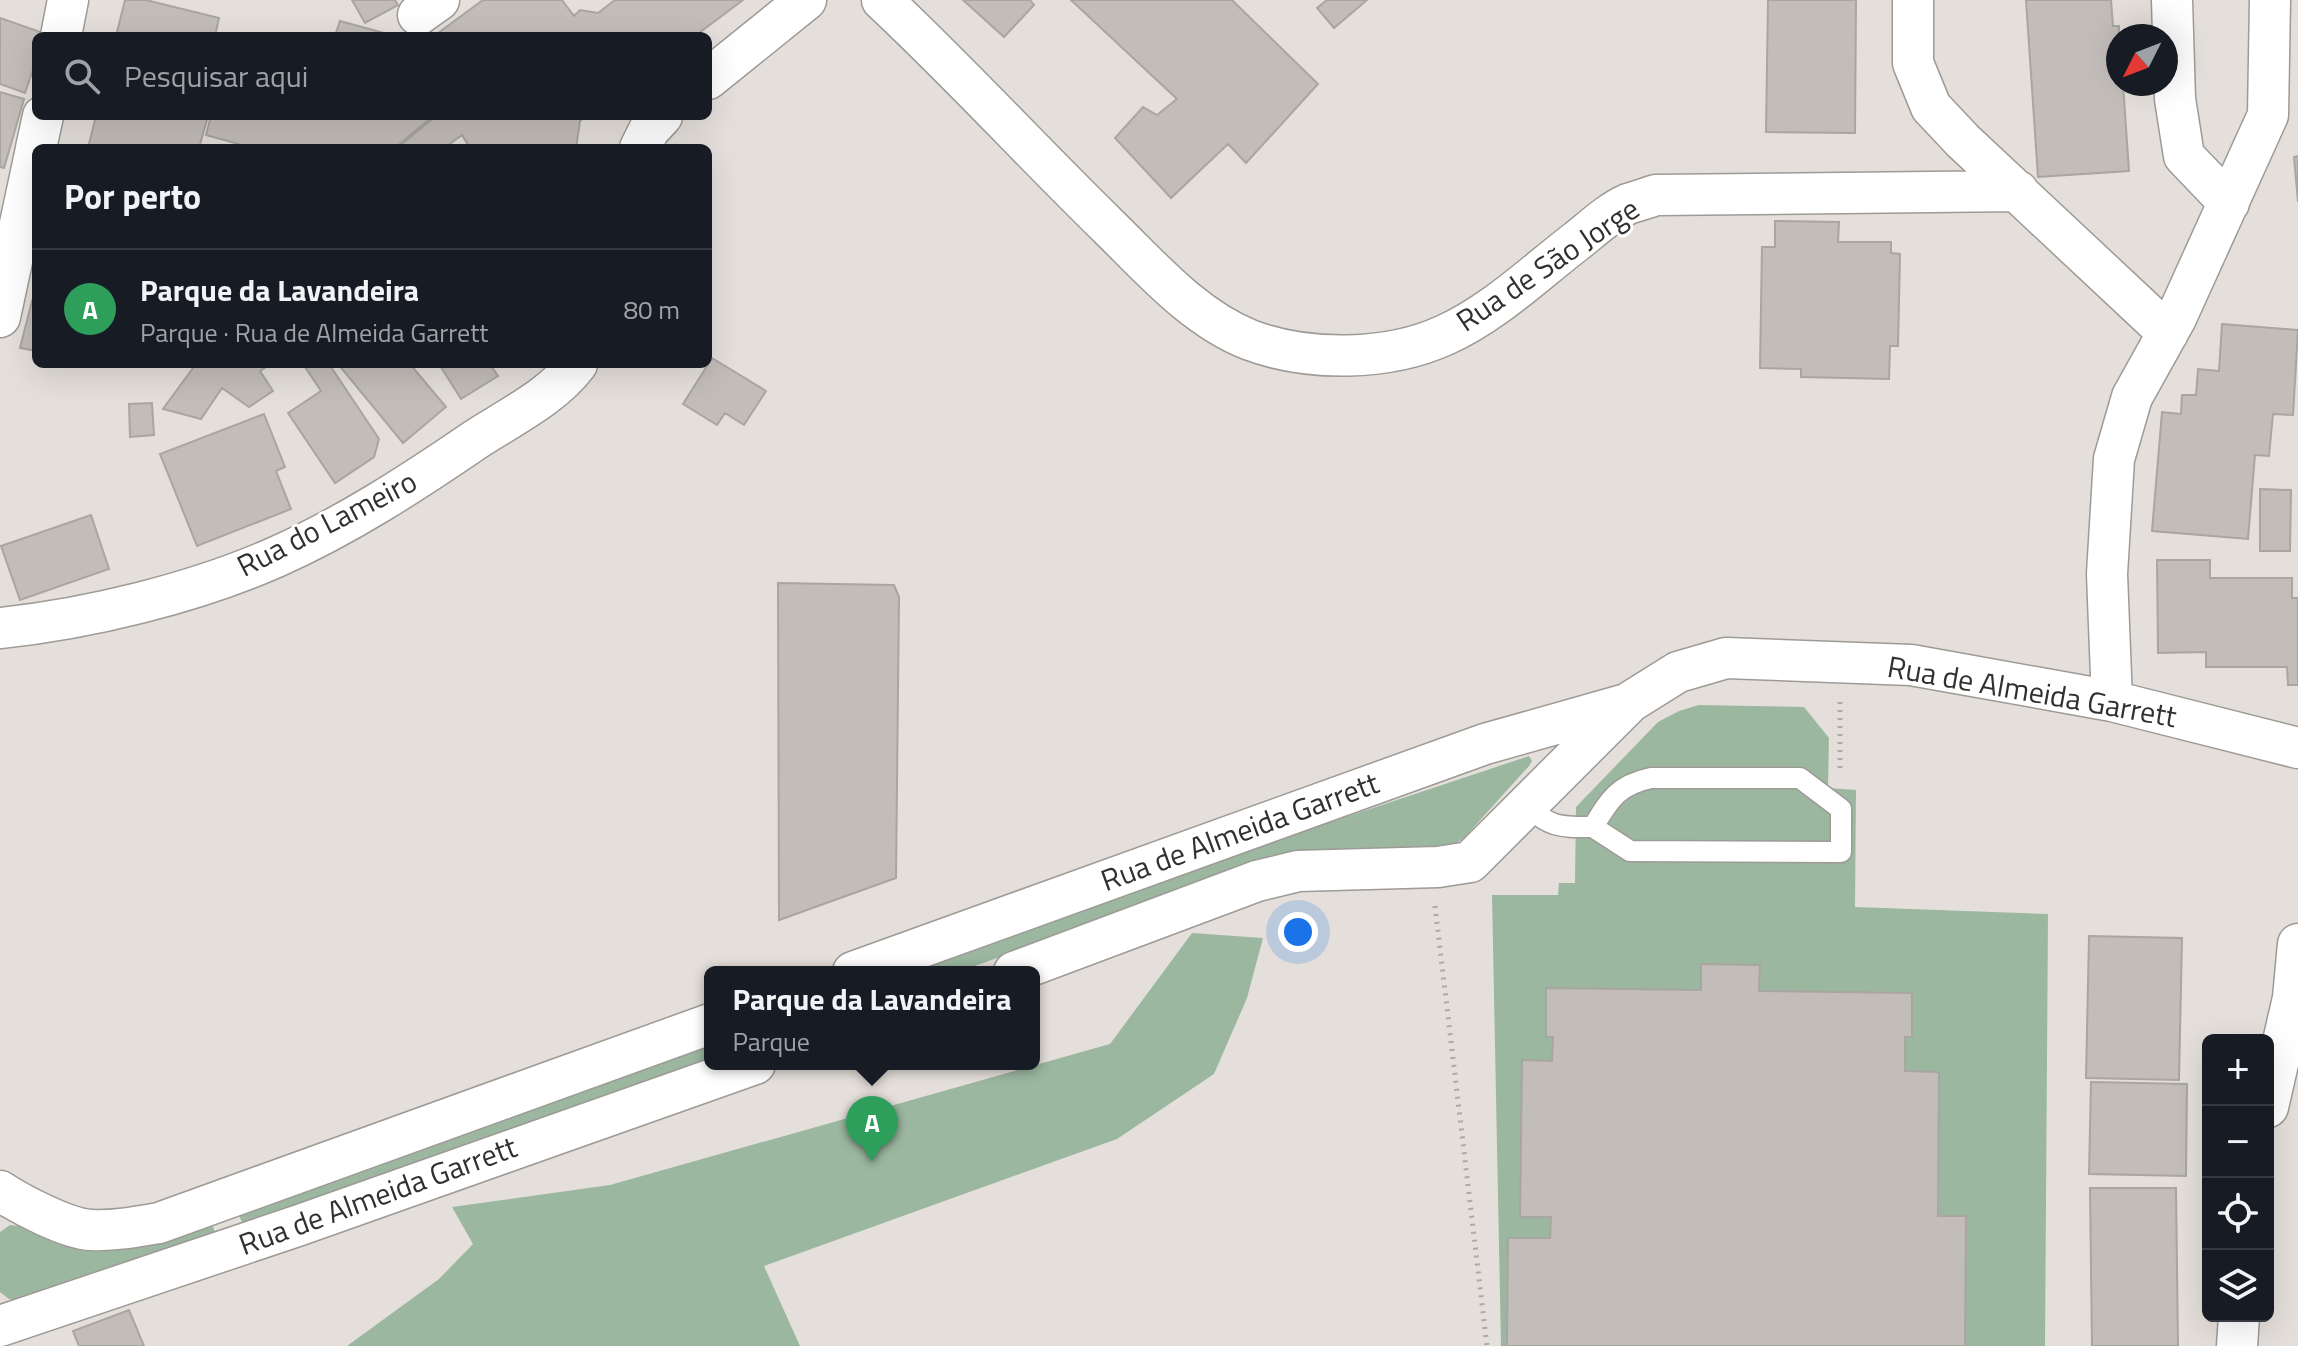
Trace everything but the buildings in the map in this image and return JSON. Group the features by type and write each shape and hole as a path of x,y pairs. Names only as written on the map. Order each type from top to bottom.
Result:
{"street":[{"path":"62,32 68,0"},
{"path":"712,76 806,0"},
{"name":"Rua de São Jorge","path":"882,0 1168,285 1208,317 1235,332 1292,351 1341,355 1383,351 1416,346 1447,334 1480,315 1625,205 1656,195 2018,191"},
{"path":"1913,0 1913,63 1931,107 1963,141 2168,333"},
{"path":"2172,0 2175,99 2184,156 2229,203"},
{"path":"2112,701 2107,574 2114,459 2132,397 2168,333 2268,115 2270,0"},
{"path":"37,144 42,120"},
{"path":"642,144 658,120"},
{"path":"0,317 32,167"},
{"name":"Rua do Lameiro","path":"0,628 139,602 212,581 276,557 339,524 454,455 543,398 573,368"},
{"name":"Rua de Almeida Garrett","path":"1030,966 1257,881 1298,871 1438,867 1470,862 1630,702 1678,672 1726,658 1911,665 2112,701 2298,748"},
{"name":"Rua de Almeida Garrett","path":"870,966 1485,744 1630,702"},
{"path":"2268,1106 2293,998 2298,944"},
{"name":"Rua de Almeida Garrett","path":"0,1191 36,1211 87,1230 159,1223 704,1026"},
{"name":"Rua de Almeida Garrett","path":"0,1326 738,1070"},
{"path":"2237,1346 2239,1322"}],"lane":[{"path":"1526,805 1542,821 1553,826 1593,827 1630,851 1841,852 1841,809 1800,778 1651,778 1634,782 1622,788 1609,801 1593,827"}],"path":[{"path":"1840,662 1841,809"},
{"path":"1434,897 1487,1346"}],"green space":[{"path":"1699,705 1804,707 1829,738 1828,788 1856,790 1855,907 2048,914 2045,1346 1501,1346 1492,895 1558,895 1559,883 1575,883 1576,807 1658,722"},
{"path":"1529,756 1532,761 1464,838 1454,845 1423,849 1331,850 1267,861 975,966 929,966 1265,844"},
{"path":"1192,933 1263,938 1247,998 1214,1074 1117,1139 764,1266 800,1346 347,1346 439,1279 473,1244 452,1207 610,1185 1018,1070 1040,1070 1040,1064 1110,1044"},
{"path":"704,1047 704,1062 244,1227 239,1215"},
{"path":"212,1224 216,1235 18,1301 0,1292 0,1232 10,1225 163,1243"}],"place":[{"name":"Parque da Lavandeira","path":"872,1162"}]}
